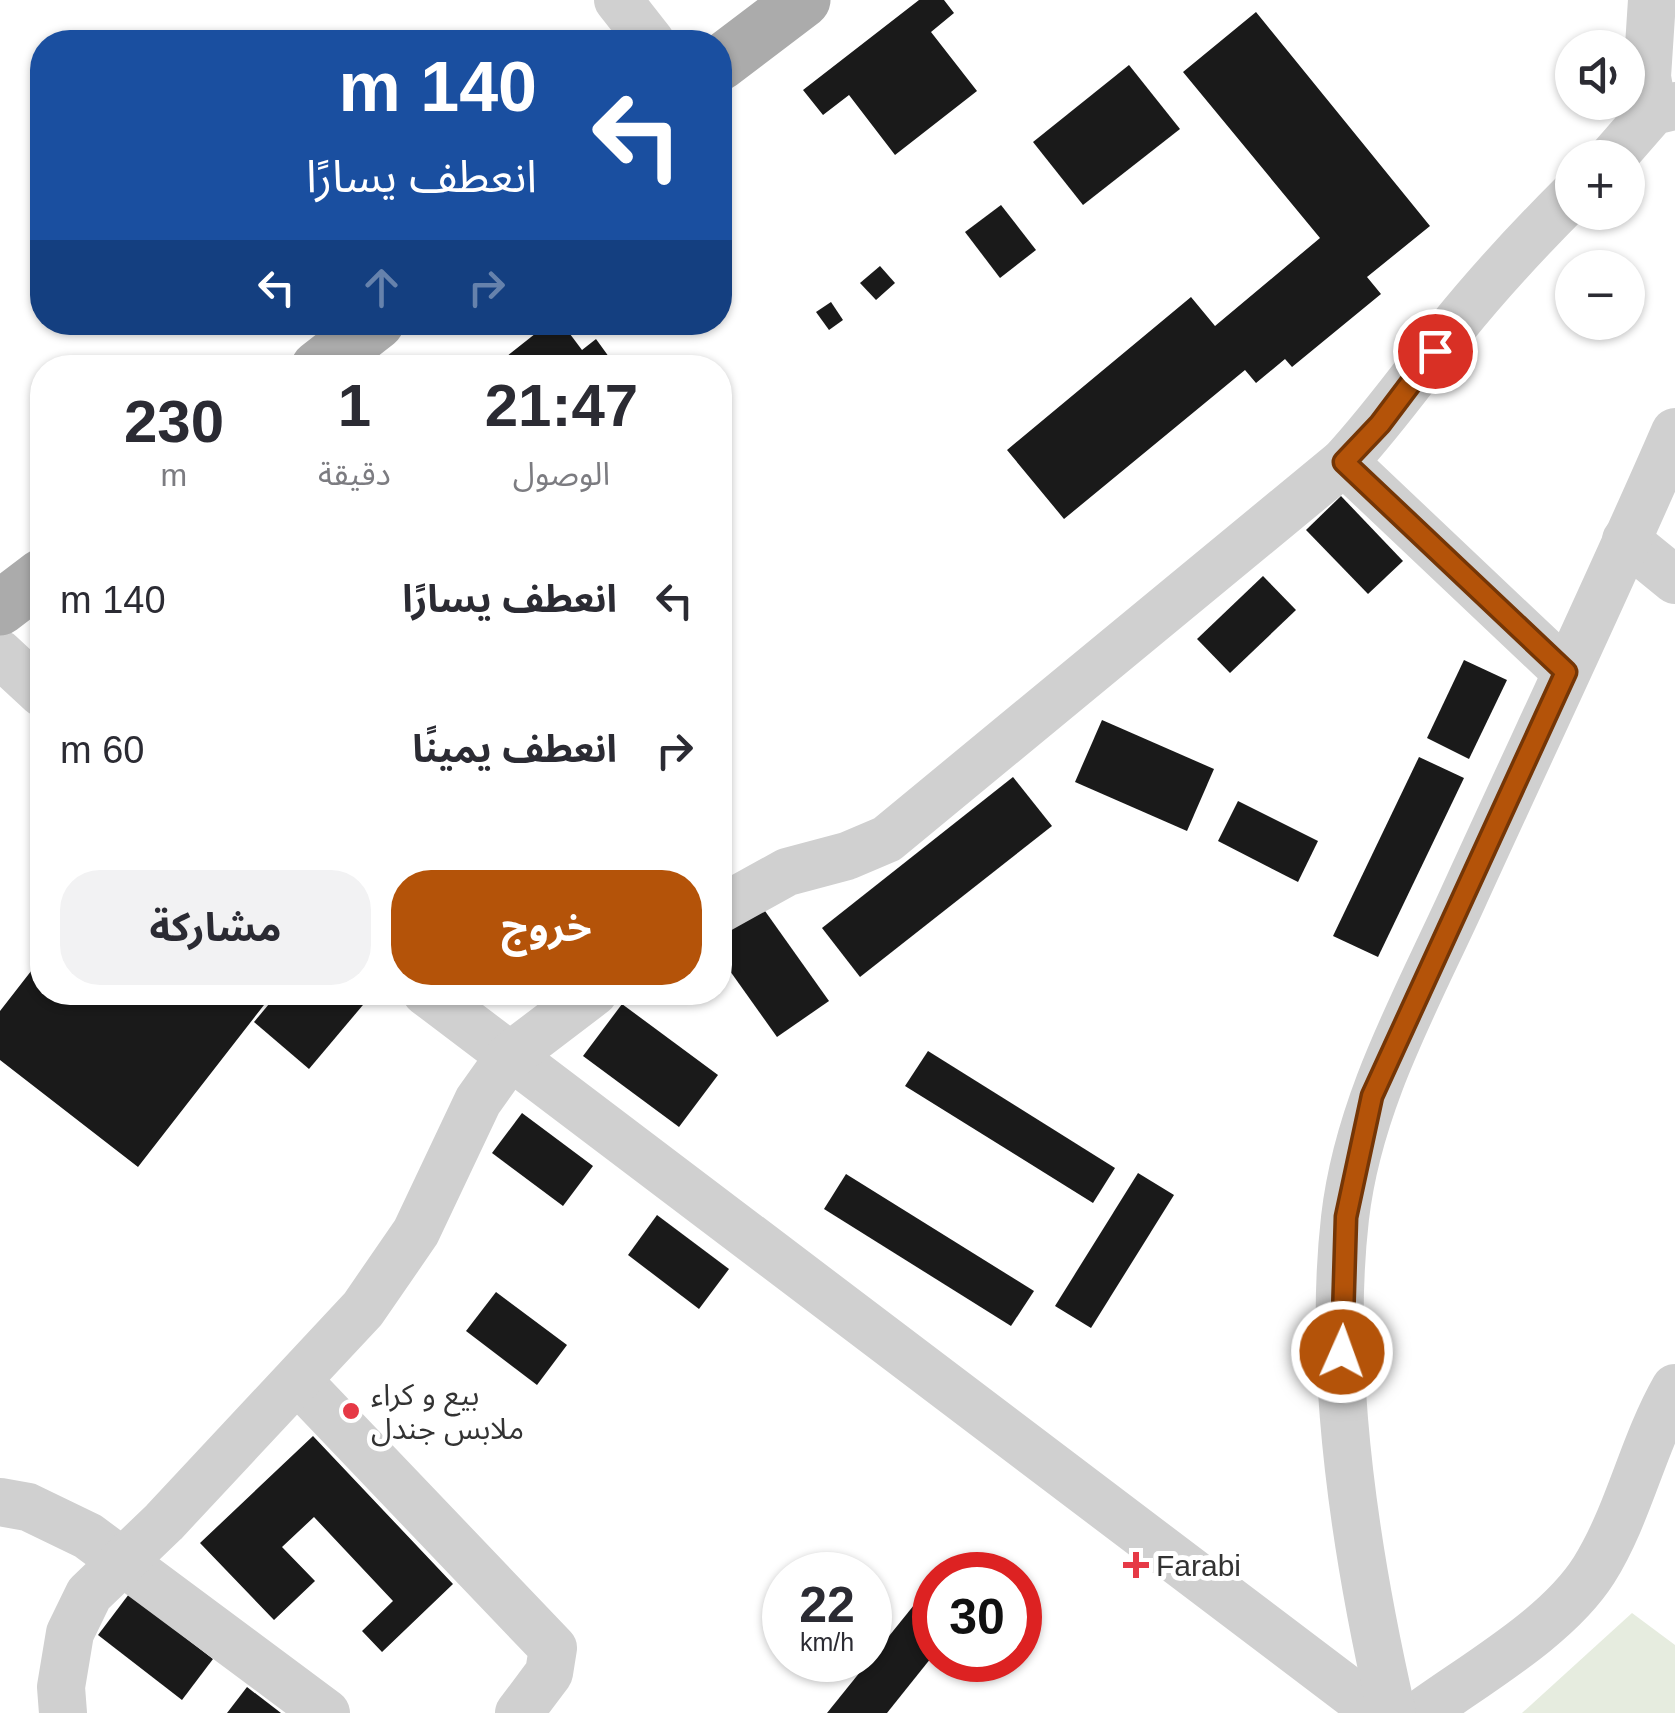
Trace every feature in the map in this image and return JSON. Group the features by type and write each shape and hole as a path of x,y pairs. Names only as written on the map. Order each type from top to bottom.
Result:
{"main road":[{"path":"732,54 803,0"},
{"path":"335,355 360,335"},
{"path":"0,608 30,585"}],"street":[{"path":"618,0 641,30"},
{"path":"1631,140 1664,109 1647,76 1649,5"},
{"path":"732,902 787,872 847,856 886,839 1344,462 1380,424 1466,312 1555,213"},
{"path":"1668,1418 1593,1572 1568,1602 1526,1638 1423,1712 1406,1708 1393,1713 1374,1632 1350,1480 1342,1352 1346,1217 1372,1096 1675,432"},
{"path":"1344,462 1566,672"},
{"path":"1626,540 1675,580"},
{"path":"0,654 30,681"},
{"path":"443,1005 1378,1713"},
{"path":"63,1713 61,1687 70,1633 89,1594 164,1522 298,1381 393,1271 416,1232 478,1101 510,1056 577,1005"},
{"path":"298,1381 553,1648 549,1673 520,1713"},
{"path":"0,1502 43,1514 88,1536 326,1713"}],"shaded area":[{"path":"1632,1613 1675,1645 1675,1713 1522,1713"}],"building":[{"path":"919,0 944,0 954,13 931,32 977,91 895,155 849,95 823,115 803,90"},
{"path":"1256,12 1430,226 1367,277 1381,294 1292,367 1285,359 1256,383 1245,370 1064,519 1007,450 1191,297 1215,326 1320,238 1183,72"},
{"path":"1129,65 1180,129 1083,205 1033,142"},
{"path":"1001,205 1036,250 1000,278 965,232"},
{"path":"880,266 895,283 876,300 860,283"},
{"path":"831,302 843,320 829,330 816,312"},
{"path":"534,335 571,335 582,350 596,339 608,355 508,355"},
{"path":"1341,496 1403,561 1368,594 1306,530"},
{"path":"1263,576 1296,610 1230,673 1197,639"},
{"path":"1464,660 1507,680 1469,759 1427,738"},
{"path":"1102,720 1214,769 1187,831 1075,782"},
{"path":"1419,757 1464,778 1378,957 1333,936"},
{"path":"1013,777 1052,826 860,977 822,928"},
{"path":"1238,801 1318,841 1298,882 1218,841"},
{"path":"760,904 829,1001 777,1037 732,974 732,924"},
{"path":"30,972 30,1005 264,1005 138,1167 0,1060 0,1011"},
{"path":"268,1005 363,1005 309,1069 254,1022"},
{"path":"623,1005 718,1075 679,1127 583,1056"},
{"path":"928,1051 1115,1168 1093,1203 905,1086"},
{"path":"522,1113 593,1166 563,1206 492,1153"},
{"path":"1138,1173 1174,1195 1091,1328 1055,1306"},
{"path":"846,1174 1034,1291 1011,1326 824,1209"},
{"path":"657,1215 729,1269 699,1309 628,1255"},
{"path":"496,1292 567,1345 537,1385 466,1331"},
{"path":"313,1436 453,1584 382,1652 362,1631 393,1601 314,1517 282,1547 315,1581 274,1620 200,1543"},
{"path":"129,1594 213,1659 182,1700 98,1635"},
{"path":"912,1608 912,1682 887,1713 827,1713 852,1682 892,1682 892,1632"},
{"path":"247,1687 281,1713 227,1713"}],"place":[{"name":"بيع و كراء ملابس جندل","path":"351,1411"},
{"name":"Farabi","path":"1136,1565"}],"route":[{"path":"1342,1352 1346,1217 1372,1096 1566,672 1344,462 1380,424 1435,351"}]}
